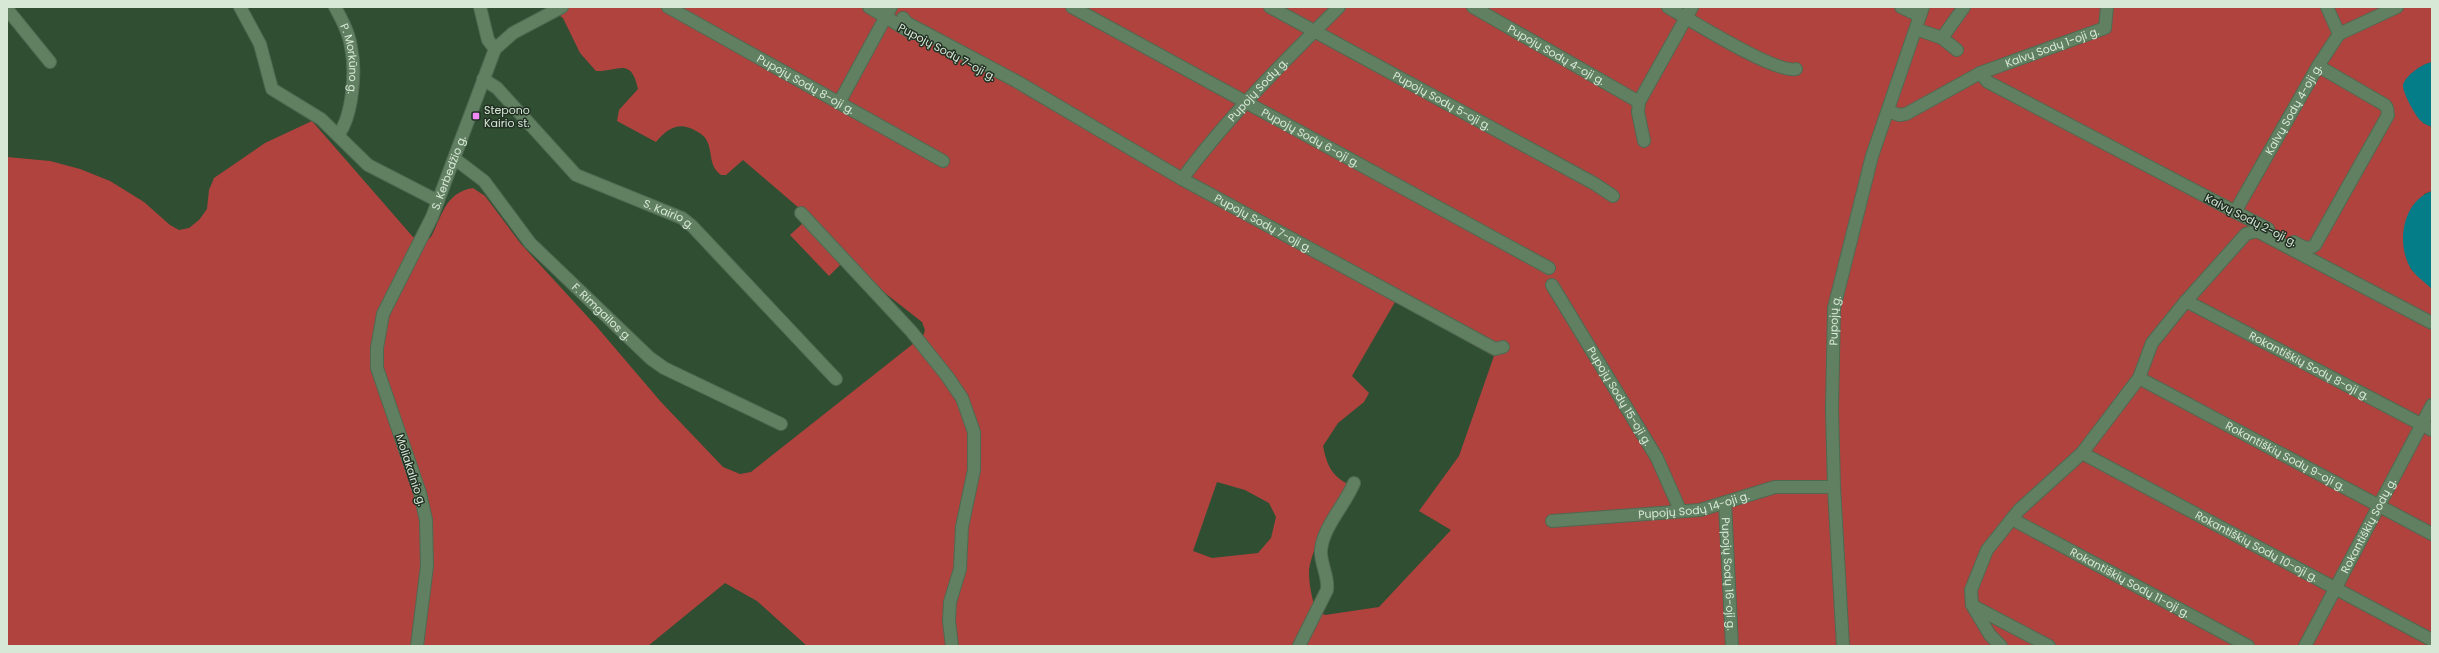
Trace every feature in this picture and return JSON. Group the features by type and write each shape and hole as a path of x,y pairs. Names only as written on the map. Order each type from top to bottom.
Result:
{"street":[{"path":"240,7 260,44 268,82 277,94 320,119 338,135 348,148 368,165 438,201"},
{"name":"P. Morkūno g.","path":"335,7 351,47 353,66 348,113 338,135"},
{"path":"480,7 488,40 495,50"},
{"name":"S. Kerbedžio g.","path":"377,368 377,348 383,314 408,262 425,233 455,159 483,79 495,50 513,33 562,7"},
{"name":"Pupojų Sodų 8-oji g.","path":"668,7 943,161"},
{"name":"Pupojų Sodų 7-oji g.","path":"869,7 885,18 1018,90 1027,88"},
{"path":"839,103 891,7"},
{"name":"Pupojų Sodų 6-oji g.","path":"1072,7 1247,101 1549,268"},
{"name":"Pupojų Sodų 5-oji g.","path":"1270,7 1595,184 1613,196"},
{"name":"Pupojų Sodų g.","path":"1182,179 1205,148 1247,101 1339,7"},
{"name":"Pupojų Sodų 4-oji g.","path":"1473,7 1639,102"},
{"path":"1668,7 1689,12 1762,60 1790,71 1796,69"},
{"path":"1902,7 1921,12"},
{"path":"1942,38 1964,7"},
{"name":"Kalvų Sodų 1-oji g.","path":"1980,73 2105,28 2107,7"},
{"path":"2328,7 2339,34 2397,7"},
{"path":"7,9 50,62"},
{"path":"1644,141 1638,112 1639,102 1689,12"},
{"name":"Pupojų g.","path":"1843,646 1834,487 1832,409 1834,308 1872,156 1921,12"},
{"name":"Pupojų Sodų 7-oji g.","path":"903,18 907,23 1027,88 1182,179 1495,349 1503,347"},
{"path":"1916,29 1942,38 1957,50"},
{"name":"Kalvų Sodų 4-oji g.","path":"2236,212 2318,66 2339,34"},
{"name":"Kalvų Sodų 2-oji g.","path":"1980,73 1988,82 2305,248 2313,247 2388,115 2387,108 2384,105 2318,66"},
{"path":"1888,111 1899,115 1906,114 1980,73"},
{"name":"S. Kairio g.","path":"483,79 497,88 576,176 682,218 692,226 836,379"},
{"name":"F. Rimgailos g.","path":"455,159 484,181 530,243 650,358 664,368 781,424"},
{"path":"800,213 911,331 947,376 962,398 974,432 974,470 962,528 960,569 950,602 949,621 952,646"},
{"path":"2001,646 1990,635 1972,605 1971,590 1987,550 2027,502 2082,453 2139,378 2148,350 2186,301 2246,234 2257,232 2432,323"},
{"name":"Pupojų Sodų 15-oji g.","path":"1552,285 1657,458 1680,510"},
{"name":"Rokantiškių Sodų 8-oji g.","path":"2186,301 2427,428"},
{"name":"Moliakalnio g.","path":"377,368 420,493 426,520 427,566 417,646"},
{"name":"Rokantiškių Sodų 9-oji g.","path":"2139,378 2432,534"},
{"name":"Rokantiškių Sodų g.","path":"2305,646 2380,506 2427,428 2432,405"},
{"name":"Rokantiškių Sodų 10-oji g.","path":"2082,453 2432,640"},
{"path":"1299,646 1327,590 1328,580 1321,550 1325,537 1354,483"},
{"name":"Pupojų Sodų 14-oji g.","path":"1552,521 1680,510 1700,510 1775,487 1834,487"},
{"name":"Pupojų Sodų 16-oji g.","path":"1725,503 1732,646"},
{"name":"Rokantiškių Sodų 11-oji g.","path":"2012,519 2248,646"},
{"path":"1972,605 2048,646"}],"shaded area":[{"path":"547,7 2432,7 2432,62 2422,66 2409,76 2404,86 2404,91 2423,123 2432,127 2432,191 2424,194 2410,268 2432,289 2432,646 807,646 757,601 725,583 648,646 7,646 7,157 50,161 80,169 110,181 144,202 170,225 179,230 189,228 199,220 207,209 209,190 214,178 265,143 312,121 413,237 427,240 431,237 442,213 451,200 456,195 473,188 485,196 521,244 597,327 661,402 723,467 740,474 751,472 923,336 925,330 922,322 885,293 806,214 743,160 726,175 721,175 712,163 709,145 706,139 698,132 690,128 679,126 669,130 656,142 617,121 619,110 638,89 632,72 623,68 596,71 580,53 563,18","holes":["1395,302 1494,356 1459,456 1419,511 1451,530 1379,607 1325,615 1315,609 1309,572 1311,561 1314,550 1325,527 1350,485 1334,474 1326,459 1323,446 1338,423 1364,402 1369,393 1352,376","1217,482 1245,490 1269,503 1276,517 1271,538 1258,553 1212,558 1193,551"]},
{"path":"803,223 842,263 829,276 790,235"}],"water":[{"path":"2432,62 2432,127 2422,122 2416,115 2407,98 2403,85 2407,77 2415,70"},
{"path":"2432,191 2432,289 2417,276 2410,267 2403,246 2403,235 2405,223 2414,204 2422,196"}],"place":[{"name":"Stepono Kairio st.","path":"476,116"}]}
